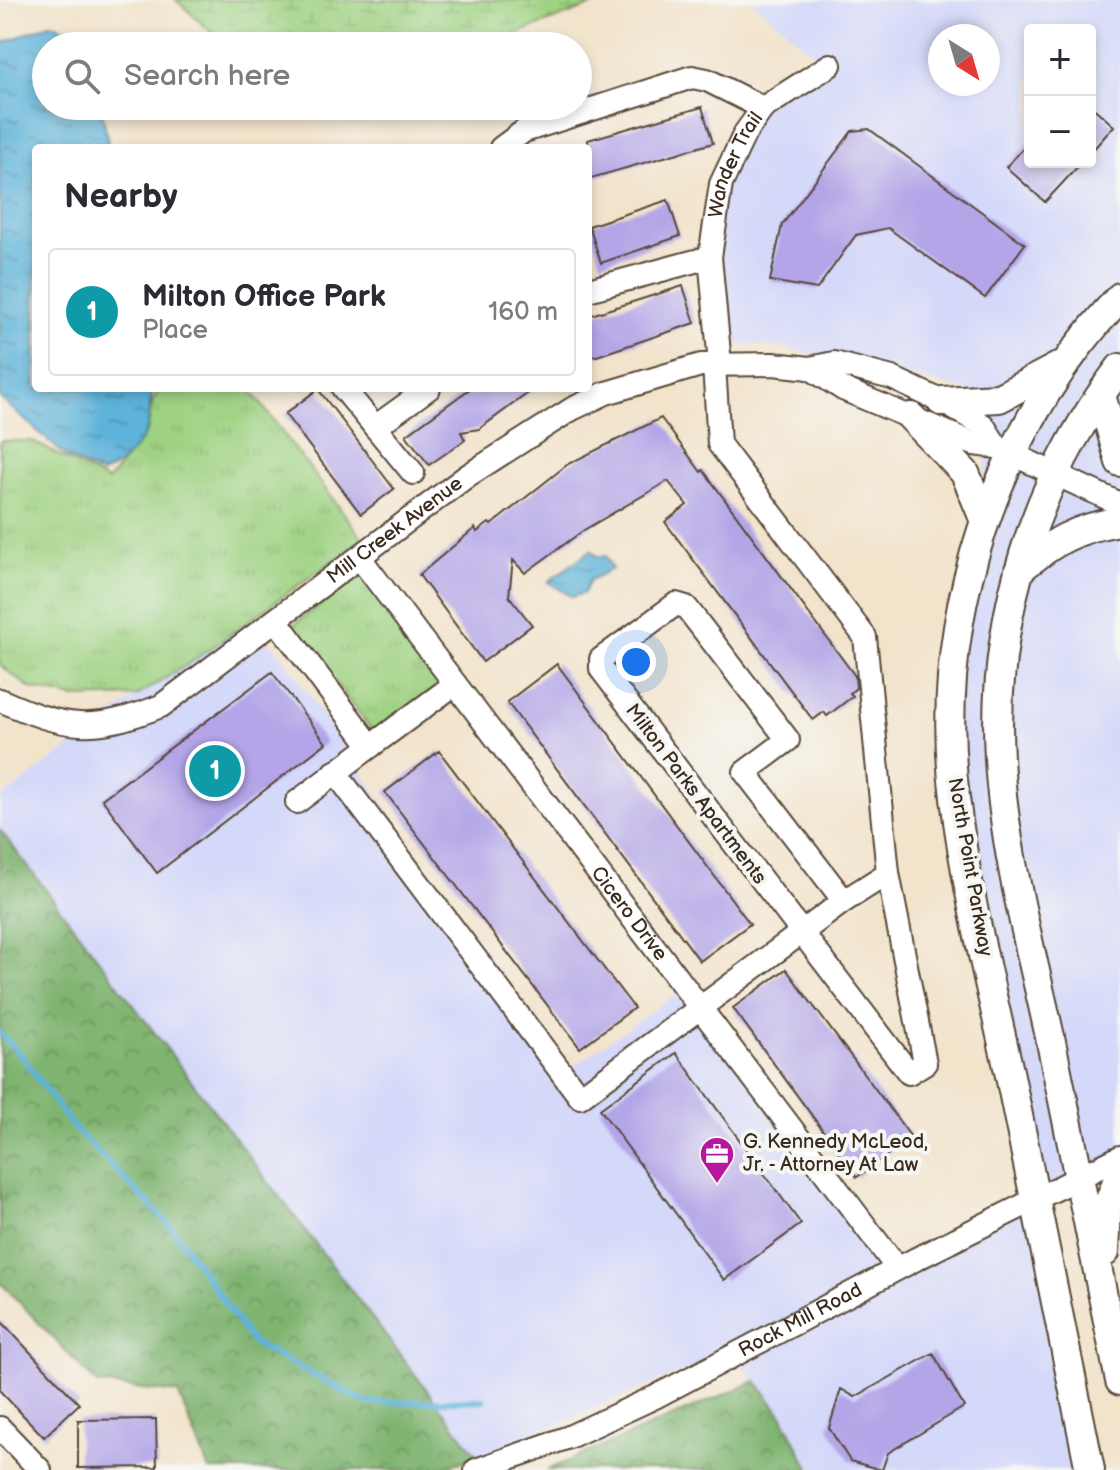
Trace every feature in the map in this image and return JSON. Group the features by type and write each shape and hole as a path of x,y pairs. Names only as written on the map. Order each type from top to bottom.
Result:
{"street":[{"path":"763,108 830,65"},
{"name":"Wander Trail","path":"592,109 692,77 707,80 763,108 745,133 721,184 710,257 717,364"},
{"name":"Wander Trail","path":"506,144 524,131 558,120"},
{"path":"592,289 710,257"},
{"name":"North Point Parkway","path":"1090,1470 963,844 951,758 956,643 1004,451 1066,363 1120,297"},
{"name":"Mill Creek Avenue","path":"0,700 47,721 81,726 134,717 161,706 467,476 572,409 606,393 701,365 810,368 834,363 892,378 983,425 1004,451"},
{"path":"941,401 999,398 1066,363"},
{"name":"Milton Parks Apartments","path":"717,364 719,444 865,637 888,873 925,1063 909,1073 601,669 601,659 676,604 686,607 788,740 745,772 844,901"},
{"name":"Mill Creek Avenue","path":"810,368 843,389 974,444 1004,451"},
{"path":"1120,368 1053,476 1033,521 1004,642 999,698 1002,793 1022,907 1120,1381"},
{"path":"346,392 413,473"},
{"path":"375,427 423,392"},
{"path":"1101,395 1120,462"},
{"path":"911,417 965,473 985,521"},
{"path":"1004,451 1120,504"},
{"path":"1019,570 1056,540 1076,531 1120,521"},
{"name":"Cicero Drive","path":"360,558 897,1268"},
{"path":"276,620 371,746"},
{"path":"297,802 455,684"},
{"path":"335,772 483,964 580,1097 844,901 888,873"},
{"name":"Rock Mill Road","path":"476,1470 569,1437 655,1397 897,1268 1035,1202 1120,1157"},
{"path":"1103,1297 1107,1208 1120,1173"},
{"path":"0,1428 40,1470"}],"shaded area":[{"path":"751,0 1120,0 1120,1173 1033,1207 1075,1470 810,1470 782,1415 732,1351 478,1457 0,830 0,799 137,696 248,621 281,654 566,1071 687,987 901,1270 1032,1207 947,764 995,397 786,348 723,341 705,235 735,131 822,61"}],"green space":[{"path":"176,0 607,0 521,32 211,32"},
{"path":"158,392 252,392 363,539 193,661 137,696 74,698 30,688 0,665 0,441 32,441 108,481 147,431 152,403"},
{"path":"362,573 444,681 375,734 292,626"},
{"path":"0,830 478,1457 433,1470 209,1470 178,1393 97,1384 0,1282"},
{"path":"756,1381 782,1415 810,1470 547,1470"}],"water":[{"path":"52,23 74,32 32,32 32,120 104,120 108,144 32,144 32,392 153,392 143,437 121,462 101,474 67,457 0,398 0,44"},
{"path":"591,550 598,557 606,556 612,569 590,580 584,593 572,597 548,582"}],"building":[{"path":"702,107 713,143 592,178 592,144 588,144 588,140"},
{"path":"1096,110 1114,126 1096,146"},
{"path":"869,129 1025,244 985,298 888,228 856,235 817,289 770,281 782,225 852,131"},
{"path":"1024,148 1024,168 1076,168 1045,202 1006,167"},
{"path":"668,200 680,236 601,263 592,225"},
{"path":"683,286 695,323 597,356 592,355 592,315"},
{"path":"314,392 320,392 394,489 361,514 285,414"},
{"path":"465,392 530,392 479,429 461,432 465,440 429,465 406,435"},
{"path":"661,418 855,676 856,688 850,693 853,696 827,716 824,712 813,720 665,522 687,505 668,481 584,530 525,573 513,560 509,596 532,625 483,662 419,575 475,528 477,532 489,523 491,525 568,464"},
{"path":"557,664 750,924 700,961 507,702"},
{"path":"272,672 326,743 157,873 102,799"},
{"path":"439,751 634,1008 580,1048 385,792"},
{"path":"786,969 911,1137 857,1177 733,1008"},
{"path":"676,1053 801,1224 724,1280 600,1109"},
{"path":"0,1320 79,1404 44,1437 0,1391"},
{"path":"933,1353 964,1407 888,1453 882,1470 850,1461 829,1428 841,1389 855,1397"},
{"path":"156,1419 157,1467 78,1468 78,1420"}],"waterway":[{"path":"0,1033 24,1059 72,1126 170,1225 252,1342 367,1403 483,1400"}],"place":[{"name":"Milton Office Park","path":"215,771"},
{"name":"G. Kennedy McLeod, Jr. - Attorney At Law","path":"717,1185"}]}
